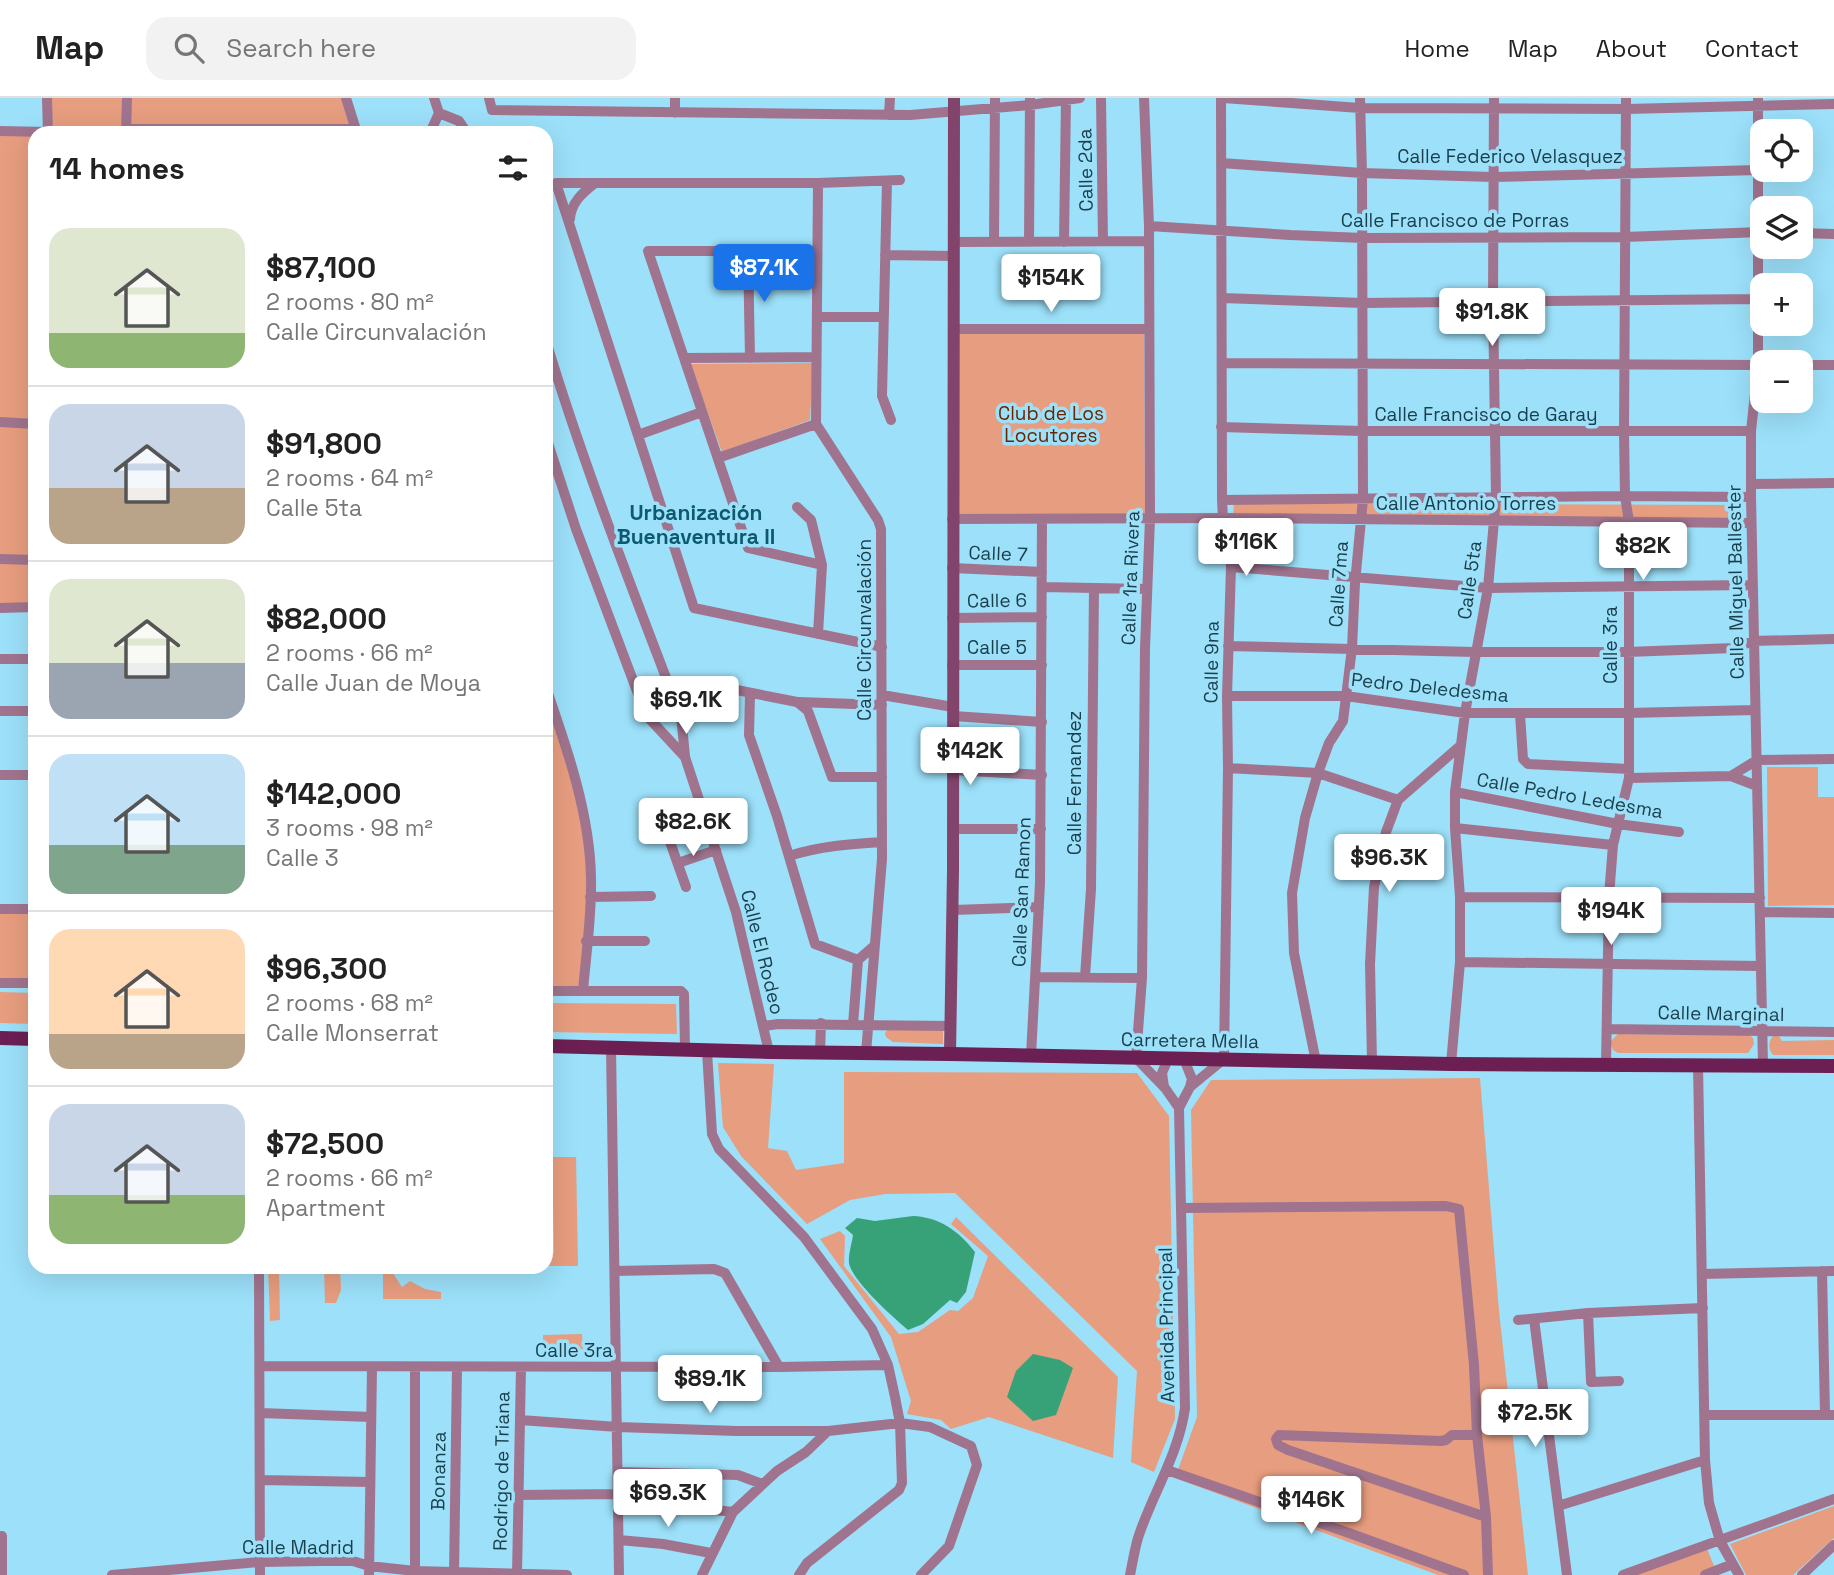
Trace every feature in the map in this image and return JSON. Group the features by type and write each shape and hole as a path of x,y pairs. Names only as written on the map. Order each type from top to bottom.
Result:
{"main road":[{"path":"0,1038 28,1039"},
{"name":"Carretera Mella","path":"553,1046 1316,1062 1834,1066"}],"street":[{"path":"47,98 48,126"},
{"path":"126,126 127,98"},
{"path":"346,98 354,126"},
{"path":"433,126 439,113 434,98"},
{"path":"488,98 492,110 889,115 954,112 995,102 1080,98"},
{"path":"675,98 675,113"},
{"path":"889,115 890,98"},
{"path":"950,1054 953,910 954,98"},
{"name":"Calle 2da","path":"1101,98 1103,242"},
{"name":"Calle 1ra Rivera","path":"1136,1058 1142,978 1150,519 1149,226 1144,98"},
{"path":"1222,98 1494,109 1626,103 1834,104"},
{"name":"Calle 9na","path":"1222,98 1222,500 1231,567 1227,696 1224,1059"},
{"name":"Calle 5ta","path":"1451,1064 1460,962 1455,792 1465,713 1488,588 1496,498 1494,98"},
{"path":"1064,242 1066,99"},
{"path":"1029,242 1030,101"},
{"path":"994,242 995,102"},
{"name":"Calle 7ma","path":"1316,1062 1294,953 1292,893 1305,818 1318,773 1329,743 1343,721 1352,648 1355,578 1363,499 1360,103"},
{"name":"Calle 3ra","path":"1606,1064 1609,896 1613,845 1629,774 1629,522 1625,496 1624,432 1626,103"},
{"path":"439,113 459,121 462,126"},
{"path":"0,131 28,132"},
{"name":"Calle Federico Velasquez","path":"1222,163 1362,173 1493,177 1750,170"},
{"path":"882,647 694,608 556,183 818,183 901,180"},
{"path":"887,181 882,396 891,421"},
{"path":"569,227 571,209 583,192 594,183"},
{"path":"718,458 816,424 818,183"},
{"name":"Calle Francisco de Porras","path":"1149,226 1363,238 1624,237 1750,232"},
{"path":"1813,233 1834,234"},
{"path":"954,242 1149,241"},
{"path":"750,358 748,251 648,251 748,548 822,565"},
{"path":"885,255 954,256"},
{"path":"1222,298 1363,303 1750,299"},
{"path":"817,317 884,317"},
{"path":"954,330 1148,329"},
{"path":"684,358 816,357"},
{"path":"553,363 593,486 663,670 680,705 685,757"},
{"path":"1222,363 1750,365"},
{"path":"1813,365 1834,365"},
{"path":"638,435 702,412"},
{"name":"Calle Miguel Ballester","path":"1753,413 1751,523 1762,1065"},
{"path":"0,422 28,424"},
{"name":"Calle Circunvalación","path":"816,424 880,524 882,842 866,1053"},
{"name":"Calle Francisco de Garay","path":"1221,427 1362,431 1751,431"},
{"name":"Calle El Rodeo","path":"553,458 576,529 646,715 685,757 736,912 769,1052"},
{"path":"1751,484 1834,483"},
{"path":"1222,500 1751,497"},
{"path":"797,507 811,520 822,565 818,634"},
{"name":"Calle Antonio Torres","path":"952,519 1223,518 1751,523"},
{"name":"Calle San Ramon","path":"1031,1056 1041,829 1042,519"},
{"path":"0,559 28,560"},
{"path":"1231,567 1488,588 1752,585"},
{"name":"Calle 7","path":"953,568 1042,572"},
{"name":"Calle 7","path":"1042,587 1147,589"},
{"name":"Calle Fernandez","path":"1085,977 1091,889 1094,588"},
{"path":"0,608 28,607"},
{"name":"Calle 6","path":"953,618 1042,617"},
{"path":"1228,646 1475,652 1627,652 1734,649 1753,641 1834,639"},
{"path":"0,659 28,659"},
{"name":"Calle 5","path":"953,665 1042,665"},
{"path":"696,682 797,702 882,700 1042,722"},
{"path":"750,694 749,735 815,944 858,960"},
{"name":"Pedro Deledesma","path":"1227,696 1346,696 1465,713 1755,710"},
{"path":"797,702 808,711 832,777 882,777"},
{"path":"553,708 571,760 588,843 591,877 583,991"},
{"path":"0,710 28,711"},
{"path":"1520,714 1522,759 1528,764 1629,774 1731,776 1757,786"},
{"path":"1372,1062 1370,964 1374,887 1386,832 1398,800 1460,746"},
{"path":"1731,776 1757,760 1834,759"},
{"path":"1228,768 1318,773 1398,800"},
{"path":"953,769 1042,775"},
{"path":"0,775 28,775"},
{"name":"Calle Pedro Ledesma","path":"1455,792 1618,824 1679,832"},
{"path":"1455,828 1613,845"},
{"path":"953,829 1041,829"},
{"path":"669,839 686,887"},
{"path":"789,856 838,845 882,842"},
{"path":"678,863 716,850"},
{"path":"590,897 651,896"},
{"path":"1460,897 1760,898"},
{"path":"953,910 1039,907"},
{"path":"0,909 28,909"},
{"path":"1760,912 1834,913"},
{"path":"586,941 645,941"},
{"path":"853,1025 858,960 874,946"},
{"path":"1460,962 1760,966"},
{"path":"1036,976 1142,978"},
{"path":"0,983 28,983"},
{"path":"553,991 683,992 685,1050"},
{"path":"764,1026 821,1023 951,1026"},
{"path":"820,1053 821,1023"},
{"name":"Calle Marginal","path":"1607,1030 1834,1032"},
{"path":"611,1047 620,1575"},
{"path":"707,1051 712,1135 719,1149 804,1237 872,1328 888,1365 900,1423 902,1483 899,1490 807,1563 799,1575"},
{"path":"1136,1058 1164,1087 1179,1108 1192,1079 1184,1059"},
{"path":"1164,1087 1162,1073 1168,1059"},
{"path":"1190,1087 1224,1059"},
{"path":"1698,1064 1705,1460 1709,1503 1720,1541 1740,1575"},
{"name":"Avenida Principal","path":"1130,1575 1139,1533 1167,1470 1183,1426 1185,1408 1179,1108"},
{"path":"1181,1208 1446,1206 1459,1209 1474,1365 1488,1575"},
{"path":"615,1271 715,1269 725,1273 779,1367"},
{"path":"1705,1415 1829,1415 1829,1351 1822,1271"},
{"path":"1702,1274 1834,1271"},
{"path":"259,1274 260,1575"},
{"path":"1518,1320 1588,1313 1703,1308"},
{"path":"1588,1313 1591,1382 1619,1381"},
{"path":"1534,1319 1567,1575"},
{"name":"Calle 3ra","path":"260,1366 888,1365"},
{"path":"369,1570 372,1367"},
{"path":"415,1367 415,1571"},
{"name":"Bonanza","path":"454,1574 457,1367"},
{"name":"Rodrigo de Triana","path":"517,1575 521,1367"},
{"path":"260,1413 371,1417"},
{"path":"520,1420 736,1431 828,1431 900,1423 930,1427 971,1446 977,1465 949,1546 921,1575"},
{"path":"702,1575 733,1512 777,1471 806,1452 828,1431"},
{"path":"1477,1435 1452,1435 1441,1441 1325,1439 1294,1435 1279,1435 1276,1439 1278,1445 1288,1450 1486,1517"},
{"path":"1558,1506 1705,1460"},
{"path":"1167,1470 1349,1532 1464,1575"},
{"path":"619,1472 738,1475 762,1484"},
{"path":"260,1480 370,1482"},
{"path":"518,1495 619,1499 733,1512"},
{"path":"1623,1575 1834,1499"},
{"path":"0,1536 2,1575"},
{"path":"619,1541 663,1544 711,1553"},
{"path":"1802,1575 1834,1545"},
{"name":"Calle Madrid","path":"112,1575 260,1562 353,1561 369,1570 568,1575"},
{"path":"1705,1575 1733,1564"}],"green space":[{"path":"47,98 346,98 355,126 48,126"},
{"path":"0,131 28,132 28,607 0,608"},
{"name":"Club de Los Locutores","path":"1144,333 1145,514 956,514 958,334"},
{"path":"813,363 810,420 722,452 690,364"},
{"path":"1234,503 1741,505 1742,523 1233,518"},
{"path":"553,714 588,843 583,991 553,991"},
{"path":"1767,767 1818,767 1818,797 1834,797 1834,905 1768,906"},
{"path":"0,910 28,910 28,984 0,984"},
{"path":"0,992 28,993 28,1024 0,1023"},
{"path":"553,1003 676,1004 677,1034 553,1032"},
{"path":"889,1028 943,1028 943,1044 893,1042 886,1037 885,1033"},
{"path":"1618,1034 1749,1035 1754,1044 1748,1053 1618,1053 1613,1050 1610,1042"},
{"path":"1778,1034 1782,1041 1834,1040 1834,1055 1773,1055 1769,1043 1773,1036"},
{"path":"718,1063 774,1064 768,1148 787,1151 796,1170 844,1163 844,1072 1137,1073 1169,1116 1175,1419 1154,1472 1131,1462 1137,1371 955,1193 885,1194 850,1200 807,1224 741,1156 723,1127"},
{"path":"1480,1078 1499,1311 1528,1575 1438,1575 1175,1478 1197,1417 1191,1110 1211,1080"},
{"path":"553,1157 576,1157 578,1266 553,1266"},
{"path":"956,1217 1118,1377 1113,1458 989,1417 951,1429 941,1420 907,1414 911,1401 891,1337 820,1239 840,1231 845,1236 844,1266 899,1334 918,1332 950,1310 958,1311 973,1298 988,1256 951,1224"},
{"path":"268,1274 279,1274 280,1320 270,1321"},
{"path":"324,1274 340,1274 341,1290 336,1303 325,1303"},
{"path":"383,1274 394,1274 402,1287 410,1281 425,1289 441,1292 441,1299 383,1299"},
{"path":"582,1334 583,1349 543,1349 543,1335"},
{"path":"1834,1506 1834,1538 1793,1575 1746,1575 1730,1544"},
{"path":"1706,1546 1716,1571 1705,1575 1623,1575"}],"shaded area":[{"path":"913,1216 948,1226 975,1252 966,1292 957,1303 950,1300 923,1324 908,1330 874,1299 852,1271 849,1260 853,1235 845,1228 857,1218 875,1221"},
{"path":"1033,1354 1060,1360 1073,1368 1056,1415 1033,1421 1007,1397 1016,1371"}],"district":[{"name":"Urbanización Buenaventura II","path":"696,525"}]}
